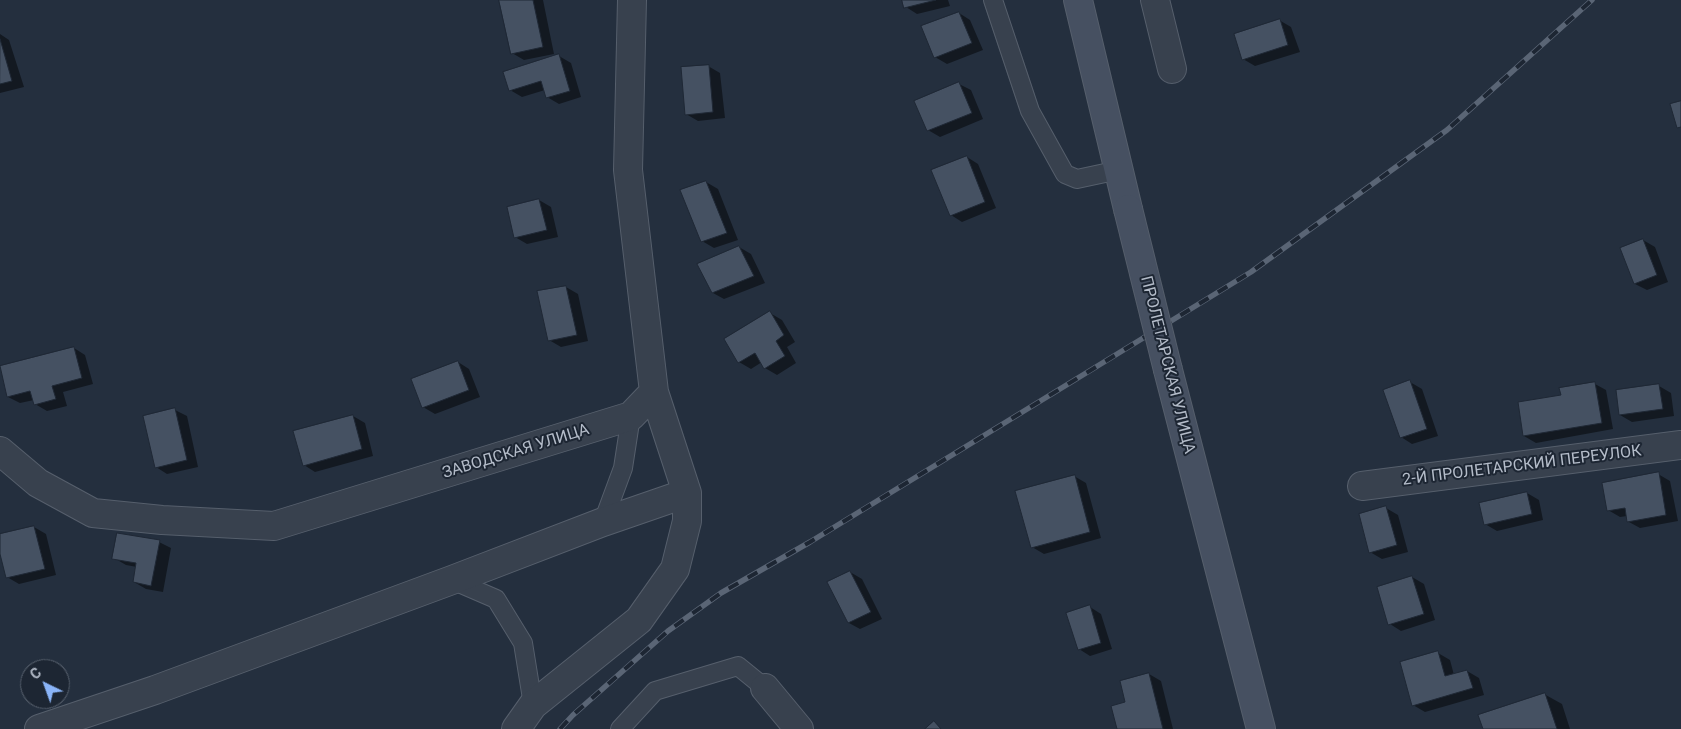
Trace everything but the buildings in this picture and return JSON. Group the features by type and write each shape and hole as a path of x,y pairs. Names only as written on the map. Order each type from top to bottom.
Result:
{"main road":[{"name":"ПРОЛЕТАРСКАЯ УЛИЦА","path":"1078,0 1168,370 1261,729"}],"street":[{"path":"516,729 533,705 639,620 676,569 687,521 687,493 654,392 628,170 632,0"},
{"path":"1155,0 1172,69"},
{"name":"ЗАВОДСКАЯ УЛИЦА","path":"0,451 38,483 93,513 162,520 274,526 631,416 654,392"},
{"name":"2-Й ПРОЛЕТАРСКИЙ ПЕРЕУЛОК","path":"1362,486 1681,445"},
{"path":"39,729 155,690 603,522 687,493"},
{"path":"765,688 799,729"}],"lane":[{"path":"993,0 1030,111 1066,174 1077,179 1119,170"},
{"path":"603,522 624,468 631,416"},
{"path":"452,580 496,599 523,643 533,705"},
{"path":"620,729 655,691 738,666 765,688"}],"railway":[{"path":"560,729 573,715 668,631 721,593 810,542 1251,272 1447,130 1592,0"}]}
